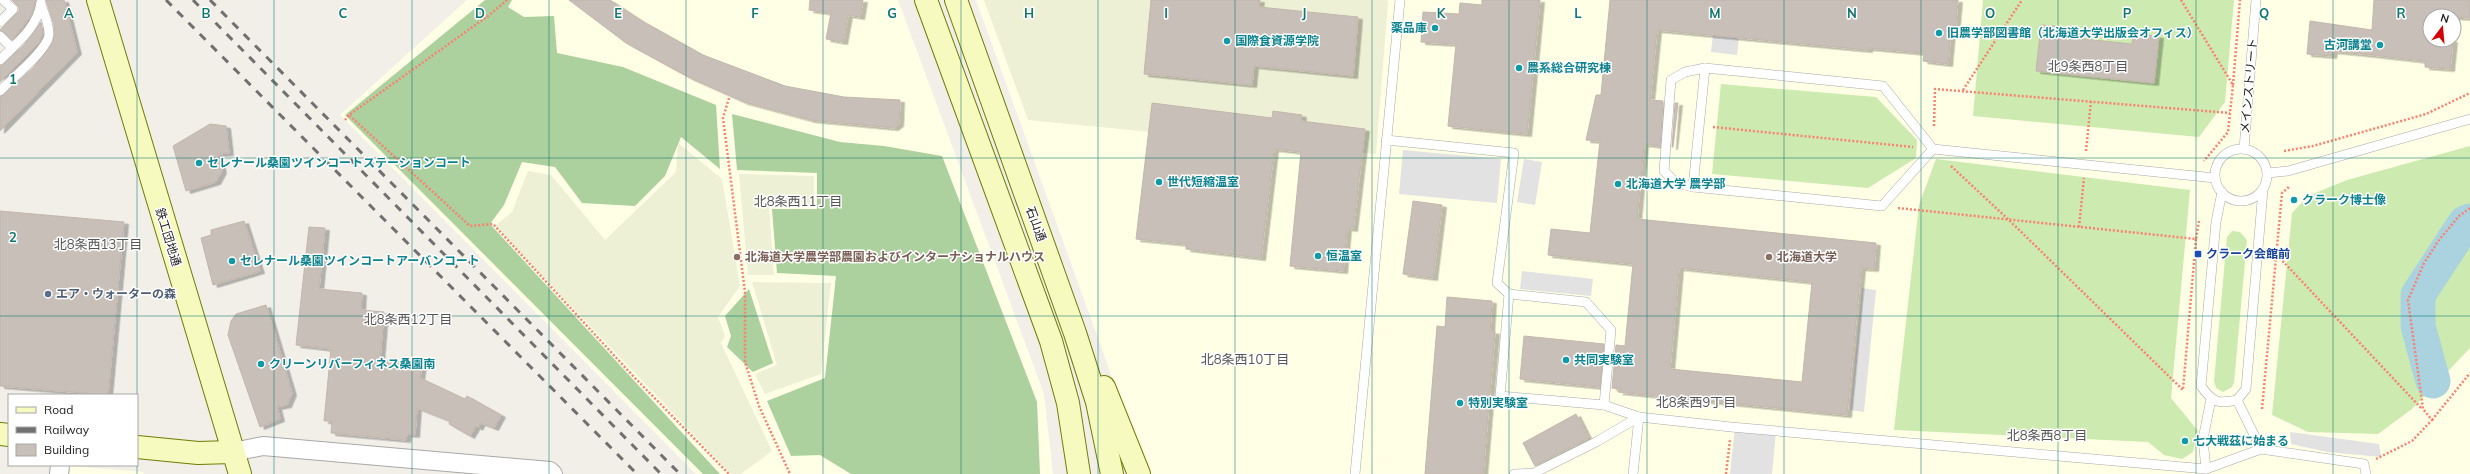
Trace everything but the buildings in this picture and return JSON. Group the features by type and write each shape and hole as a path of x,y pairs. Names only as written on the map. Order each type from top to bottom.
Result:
{"main road":[{"name":"鉄工団地通","path":"98,0 240,474"},
{"path":"926,0 1051,341 1068,403 1079,474"},
{"name":"石山通","path":"956,0 1076,333 1097,402 1112,474"},
{"path":"1076,333 1106,390 1139,474"},
{"path":"138,447 198,453 233,452"}],"street":[{"path":"233,452 263,446 550,471 553,474"}],"lane":[{"path":"0,22 12,9 3,0"},
{"path":"1355,474 1400,0"},
{"name":"メインストリート","path":"2244,149 2256,0"},
{"path":"0,60 25,36 38,17 41,2"},
{"path":"0,90 45,46 49,36 48,23 41,2"},
{"path":"0,36 12,48"},
{"path":"1933,149 1882,206 1692,187 1676,183 1664,171 1671,80 1685,72 1705,68 1883,86 1933,149 2215,178"},
{"path":"1692,187 1700,125 1705,68"},
{"path":"2268,173 2288,171 2470,119"},
{"path":"1386,140 1514,153 1498,283 1509,294 1586,302 1610,330 1604,405"},
{"path":"2222,192 2216,222 2202,386 2210,399 2223,403 2237,400 2246,389 2263,190 2268,173 2263,159 2251,150 2236,149 2223,156 2218,163 2215,178 2222,192 2228,198 2243,201 2258,196 2263,190"},
{"path":"1509,294 1500,396 1604,405 1639,417 1731,427 2206,469 2261,449 2364,464 2366,474"},
{"path":"2206,469 2203,439 2210,399"},
{"path":"2237,400 2261,449"},
{"path":"1514,474 1534,473 1596,442 1639,417"},
{"path":"1634,474 1639,417"}],"path":[{"path":"345,120 349,115 488,16 507,0"},
{"path":"1963,90 2022,0"},
{"path":"2181,0 2233,85"},
{"path":"2204,161 2228,132 2240,0"},
{"path":"1933,149 1935,89 1963,90 2230,113"},
{"path":"2284,151 2313,146 2426,114 2470,93"},
{"path":"729,98 723,118 745,292 745,362 759,406 789,474"},
{"path":"349,115 470,226 493,224 634,377 729,474"},
{"path":"1700,125 1933,149 2011,222 2183,390 2196,239 2199,221"},
{"path":"2262,409 2282,193 2291,185"},
{"path":"1882,206 2011,222 2196,239"},
{"path":"2423,410 2408,300 2424,263 2439,240 2459,216 2470,208"},
{"path":"2277,255 2432,420"},
{"path":"2364,464 2412,441 2432,420 2470,373"},
{"path":"1726,474 1731,427"}],"shaded area":[{"name":"北海道大学農学部農園およびインターナショナルハウス","path":"467,0 898,0 1044,394 1053,474 696,474 340,115"},
{"name":"北海道大学","path":"976,0 2470,0 2470,474 1147,474"},
{"path":"984,0 1387,0 1376,154 1028,120"},
{"path":"1713,35 1739,38 1737,55 1711,52"},
{"path":"678,143 722,179 740,286 718,317 725,336 721,343 772,451 741,474 731,474 495,226 512,212 528,171 551,175 605,240 676,172"},
{"path":"1403,150 1501,159 1497,203 1399,194"},
{"path":"1524,159 1542,162 1535,205 1517,202"},
{"path":"739,174 814,176 814,204 769,206 774,275 748,275"},
{"path":"1522,271 1593,279 1591,296 1520,289"},
{"path":"752,282 831,283 821,374 765,394 755,374 777,365"},
{"path":"1862,288 1876,290 1864,412 1850,410"},
{"path":"1735,428 1776,432 1772,474 1730,474"},
{"path":"2290,432 2379,444 2381,457 2327,452 2291,444"},
{"path":"70,466 144,472 143,474 70,474"}],"green space":[{"path":"485,0 512,0 508,7 524,17 554,16 557,53 623,67 716,105 720,169 681,137 665,176 635,206 582,203 555,167 522,162 504,205 490,224 720,474 703,474 345,115"},
{"path":"1983,0 2234,0 2225,102 2199,137 1973,116"},
{"path":"1721,84 1876,97 1917,140 1916,158 1868,188 1712,174"},
{"path":"732,114 840,142 884,146 942,156 1037,402 1040,474 851,474 820,455 791,456 767,401 825,378 836,276 777,273 772,209 817,209 817,173 737,170"},
{"path":"2470,146 2470,348 2412,409 2378,434 2308,432 2272,415 2292,213 2308,196 2347,180"},
{"path":"1936,159 2190,190 2171,398 2198,431 2193,452 2182,459 2164,455 2148,442 1894,430 1919,205"},
{"path":"2232,231 2240,232 2247,240 2234,383 2232,387 2223,392 2216,388 2214,381 2227,237"},
{"path":"749,289 773,363 753,372 727,347 731,336 725,316"}],"waterway":[{"path":"2433,381 2418,326 2418,295 2465,223 2470,221"}],"railway":[{"path":"166,0 637,474"},
{"path":"193,0 661,474"},
{"path":"210,0 680,474"}],"place":[{"name":"薬品庫","path":"1435,28"},
{"name":"旧農学部図書館（北海道大学出版会オフィス）","path":"1939,33"},
{"name":"国際食資源学院","path":"1227,41"},
{"name":"古河講堂","path":"2380,45"},
{"name":"農系総合研究棟","path":"1519,68"},
{"name":"セレナール桑園ツインコートステーションコート","path":"199,163"},
{"name":"世代短縮温室","path":"1159,182"},
{"name":"北海道大学 農学部","path":"1618,184"},
{"name":"クラーク博士像","path":"2294,200"},
{"name":"クラーク会館前","path":"2198,254"},
{"name":"恒温室","path":"1318,256"},
{"name":"北海道大学農学部農園およびインターナショナルハウス","path":"737,257"},
{"name":"北海道大学","path":"1769,257"},
{"name":"セレナール桑園ツインコートアーバンコート","path":"232,261"},
{"name":"エア・ウォーターの森","path":"48,294"},
{"name":"共同実験室","path":"1566,360"},
{"name":"クリーンリバーフィネス桑園南","path":"261,364"},
{"name":"特別実験室","path":"1460,403"},
{"name":"七大戦茲に始まる","path":"2185,441"}],"district":[{"name":"北9条西8丁目","path":"2088,66"},
{"name":"北8条西11丁目","path":"798,201"},
{"name":"北8条西13丁目","path":"98,244"},
{"name":"北8条西12丁目","path":"408,319"},
{"name":"北8条西10丁目","path":"1245,359"},
{"name":"北8条西9丁目","path":"1696,402"},
{"name":"北8条西8丁目","path":"2047,435"}]}
